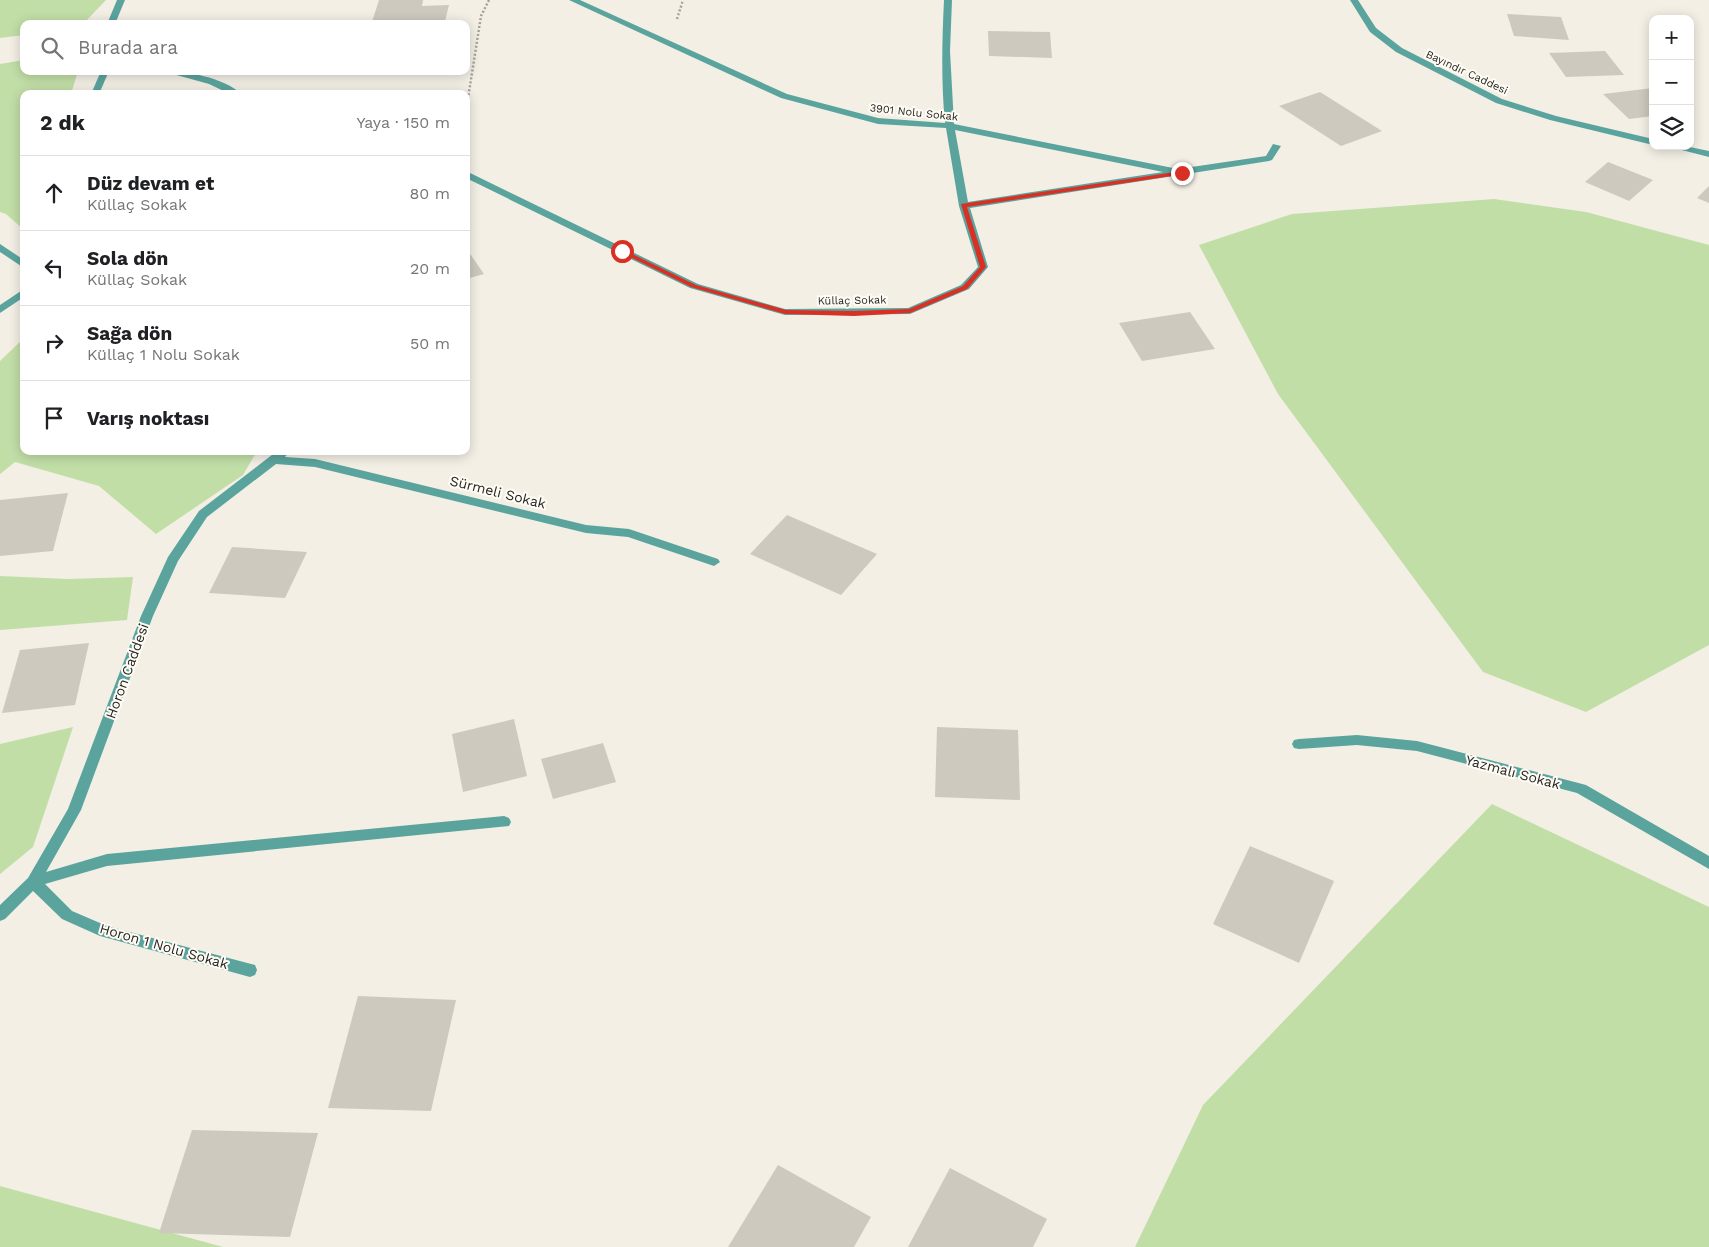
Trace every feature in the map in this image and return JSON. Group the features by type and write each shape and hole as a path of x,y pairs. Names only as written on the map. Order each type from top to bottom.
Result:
{"street":[{"path":"113,20 121,0"},
{"name":"3901 Nolu Sokak","path":"573,0 784,96 878,121 950,126 1182,173"},
{"name":"Küllaç Sokak","path":"470,176 694,286 785,312 854,314 910,310 965,287 983,267 964,206 950,126 945,40 948,0"},
{"name":"Bayındır Caddesi","path":"1354,0 1373,30 1399,50 1499,101 1552,118 1649,141"},
{"path":"98,90 103,75"},
{"path":"183,75 212,82 229,90"},
{"path":"964,206 1269,158 1276,146"},
{"path":"1690,150 1709,154"},
{"path":"0,247 20,262"},
{"path":"0,310 20,295"},
{"name":"Horon Caddesi","path":"0,914 33,882 74,810 147,616 172,560 204,514 280,455"},
{"name":"Sürmeli Sokak","path":"273,460 315,464 586,529 629,533 714,562"},
{"name":"Yazmalı Sokak","path":"1298,744 1358,740 1416,746 1581,790 1709,863"},
{"path":"33,882 107,860 504,822"},
{"name":"Horon 1 Nolu Sokak","path":"33,882 67,914 105,932 250,970"}],"path":[{"path":"469,90 481,16 489,0"}],"green space":[{"path":"0,0 106,0 87,20 20,20 20,36 0,38"},
{"path":"20,61 20,75 77,75 72,90 20,90 20,226 6,214 0,212 0,64"},
{"path":"1494,199 1586,212 1709,245 1709,645 1586,712 1483,672 1278,394 1199,245 1292,214"},
{"path":"20,342 20,455 255,455 243,475 156,534 99,486 15,462 0,474 0,361"},
{"path":"0,576 68,579 133,577 127,620 0,630"},
{"path":"73,727 33,847 0,874 0,744"},
{"path":"1492,804 1709,907 1709,1247 1135,1247 1203,1105"},
{"path":"0,1186 223,1247 0,1247"}],"building":[{"path":"379,0 423,0 422,6 449,5 445,20 373,20"},
{"path":"1507,14 1561,17 1569,40 1514,36"},
{"path":"988,31 1050,32 1052,58 989,56"},
{"path":"1605,51 1624,75 1566,77 1549,53"},
{"path":"1649,88 1649,116 1629,119 1603,94"},
{"path":"1320,92 1382,131 1341,146 1279,106"},
{"path":"1608,162 1653,180 1629,201 1585,182"},
{"path":"1709,186 1709,203 1697,198"},
{"path":"470,254 484,274 470,278"},
{"path":"1190,312 1215,349 1142,361 1119,323"},
{"path":"68,493 53,551 0,556 0,500"},
{"path":"787,515 877,554 841,595 750,554"},
{"path":"232,547 307,552 285,598 209,593"},
{"path":"89,643 75,705 2,713 20,650"},
{"path":"514,719 527,776 463,792 452,734"},
{"path":"937,727 1018,730 1020,800 935,797"},
{"path":"603,743 616,782 553,799 541,759"},
{"path":"1250,846 1334,881 1299,963 1213,924"},
{"path":"358,996 456,1000 431,1111 328,1108"},
{"path":"192,1130 318,1133 290,1237 159,1233"},
{"path":"778,1165 871,1217 854,1247 728,1247"},
{"path":"950,1168 1047,1219 1033,1247 908,1247"}],"route":[{"path":"622,251 694,286 785,312 854,314 910,310 939,300 965,287 983,267 964,206 1182,173"}]}
